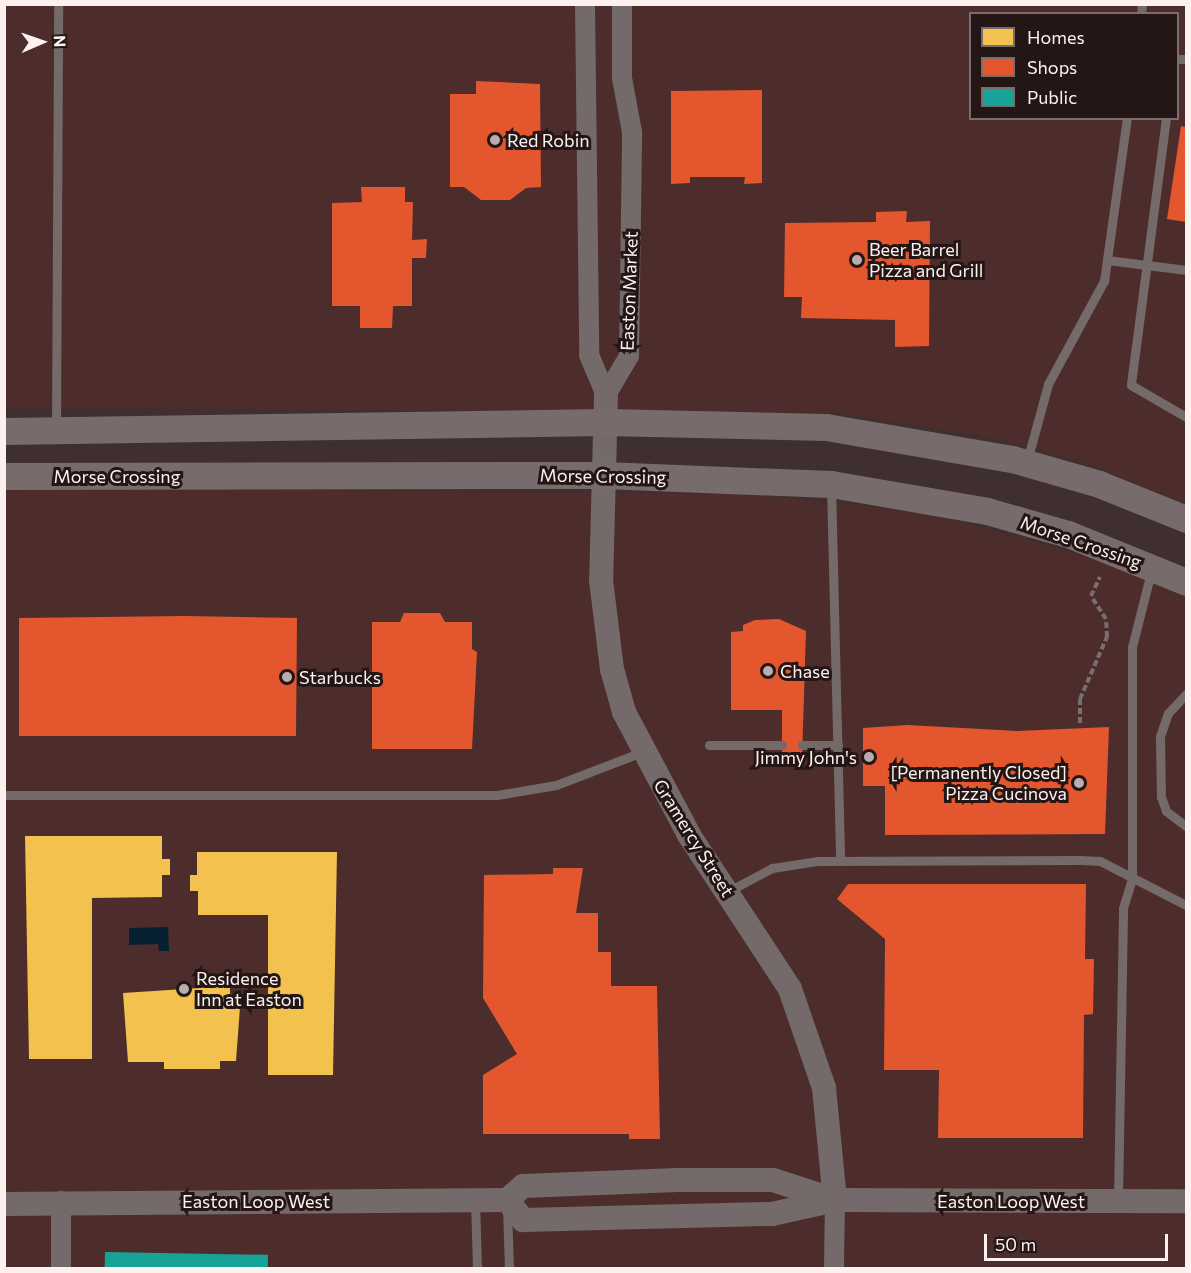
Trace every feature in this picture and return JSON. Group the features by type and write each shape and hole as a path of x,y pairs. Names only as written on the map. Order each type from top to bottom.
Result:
{"main road":[{"path":"4,431 605,422 836,428 933,441 1026,463 1186,519"},
{"name":"Morse Crossing","path":"4,476 604,475 831,484 987,511 1153,567 1186,582"}],"street":[{"path":"585,4 589,355 606,395"},
{"name":"Easton Market","path":"606,395 629,356 632,132 622,78 622,4"},
{"name":"Gramercy Street","path":"606,395 605,625 624,712 642,752 727,892 774,960 801,1019 832,1125 835,1200 834,1269"},
{"name":"Easton Loop West","path":"4,1204 61,1201 507,1200 523,1186 678,1180 773,1180 835,1200"},
{"name":"Easton Loop West","path":"507,1200 523,1220 772,1215 835,1200 1186,1201"},
{"path":"61,1201 61,1269"}],"lane":[{"path":"56,431 58,4"},
{"path":"1026,463 1048,384 1095,304 1107,260 1127,120"},
{"path":"1166,120 1131,385 1186,417"},
{"path":"1107,260 1186,270"},
{"path":"831,484 840,860"},
{"path":"1118,1201 1123,908 1132,879 1132,647 1153,567"},
{"path":"1186,694 1168,713 1160,736 1161,797 1166,811 1186,826"},
{"path":"709,745 782,745"},
{"path":"802,745 838,745"},
{"path":"4,795 497,795 556,785 642,752"},
{"path":"727,892 772,868 840,860 1080,860 1100,861 1186,905"},
{"path":"475,1200 477,1268"},
{"path":"507,1200 509,1268"}],"path":[{"path":"1080,723 1080,699 1107,637 1106,619 1091,596 1100,577"}],"shaded area":[{"path":"4,5 1186,5 1186,504 1087,464 997,438 835,413 5,408"},
{"path":"5,487 743,494 922,511 1090,557 1186,597 1186,1268 5,1268"}],"water":[{"path":"168,927 169,951 159,951 158,944 129,945 129,928"}],"building: Homes":[{"path":"25,836 162,836 162,859 170,859 170,875 162,875 162,897 92,898 92,1059 29,1059"},
{"path":"197,852 337,852 333,1075 268,1075 268,915 198,915 198,891 190,891 190,875 197,875"},
{"path":"230,986 230,994 241,994 236,1061 220,1061 220,1069 164,1069 164,1062 128,1062 123,993"}],"building: Shops":[{"name":"Red Robin","path":"476,81 540,84 541,187 526,188 510,200 481,200 464,187 450,187 450,94 476,94"},
{"path":"762,90 762,183 744,184 745,177 690,177 690,183 671,184 671,91"},
{"path":"1181,126 1186,127 1186,222 1167,219"},
{"path":"361,187 405,187 405,202 413,202 412,240 427,239 426,258 412,258 412,306 393,306 392,328 360,328 360,306 332,306 332,203 362,202"},
{"name":"Beer Barrel Pizza and Grill","path":"907,211 906,222 930,221 929,346 895,347 895,320 801,318 802,297 784,297 785,223 876,222 876,212"},
{"path":"404,613 440,613 445,622 472,622 472,649 477,652 472,749 372,749 372,622 400,622"},
{"path":"184,616 297,618 296,736 19,736 19,618"},
{"name":"Chase","path":"779,619 806,631 802,759 782,759 782,710 731,710 731,632 743,631 743,625 755,620"},
{"path":"908,725 1017,731 1109,727 1105,834 885,835 885,786 863,786 863,728"},
{"path":"553,868 583,868 576,913 598,913 598,952 611,952 611,986 657,986 660,1139 629,1139 629,1134 483,1134 483,1075 517,1054 483,998 484,875 553,874"},
{"path":"848,884 1086,884 1085,959 1094,959 1093,1014 1084,1015 1083,1138 938,1138 939,1070 884,1070 885,939 837,899"}],"building: Public":[{"path":"105,1252 268,1255 268,1268 105,1268"}],"place":[{"name":"Red Robin","path":"495,140"},
{"name":"Beer Barrel Pizza and Grill","path":"857,260"},
{"name":"Chase","path":"768,671"},
{"name":"Starbucks","path":"287,677"},
{"name":"Jimmy John's","path":"869,757"},
{"name":"[Permanently Closed] Pizza Cucinova","path":"1079,783"},
{"name":"Residence Inn at Easton","path":"184,989"}]}
